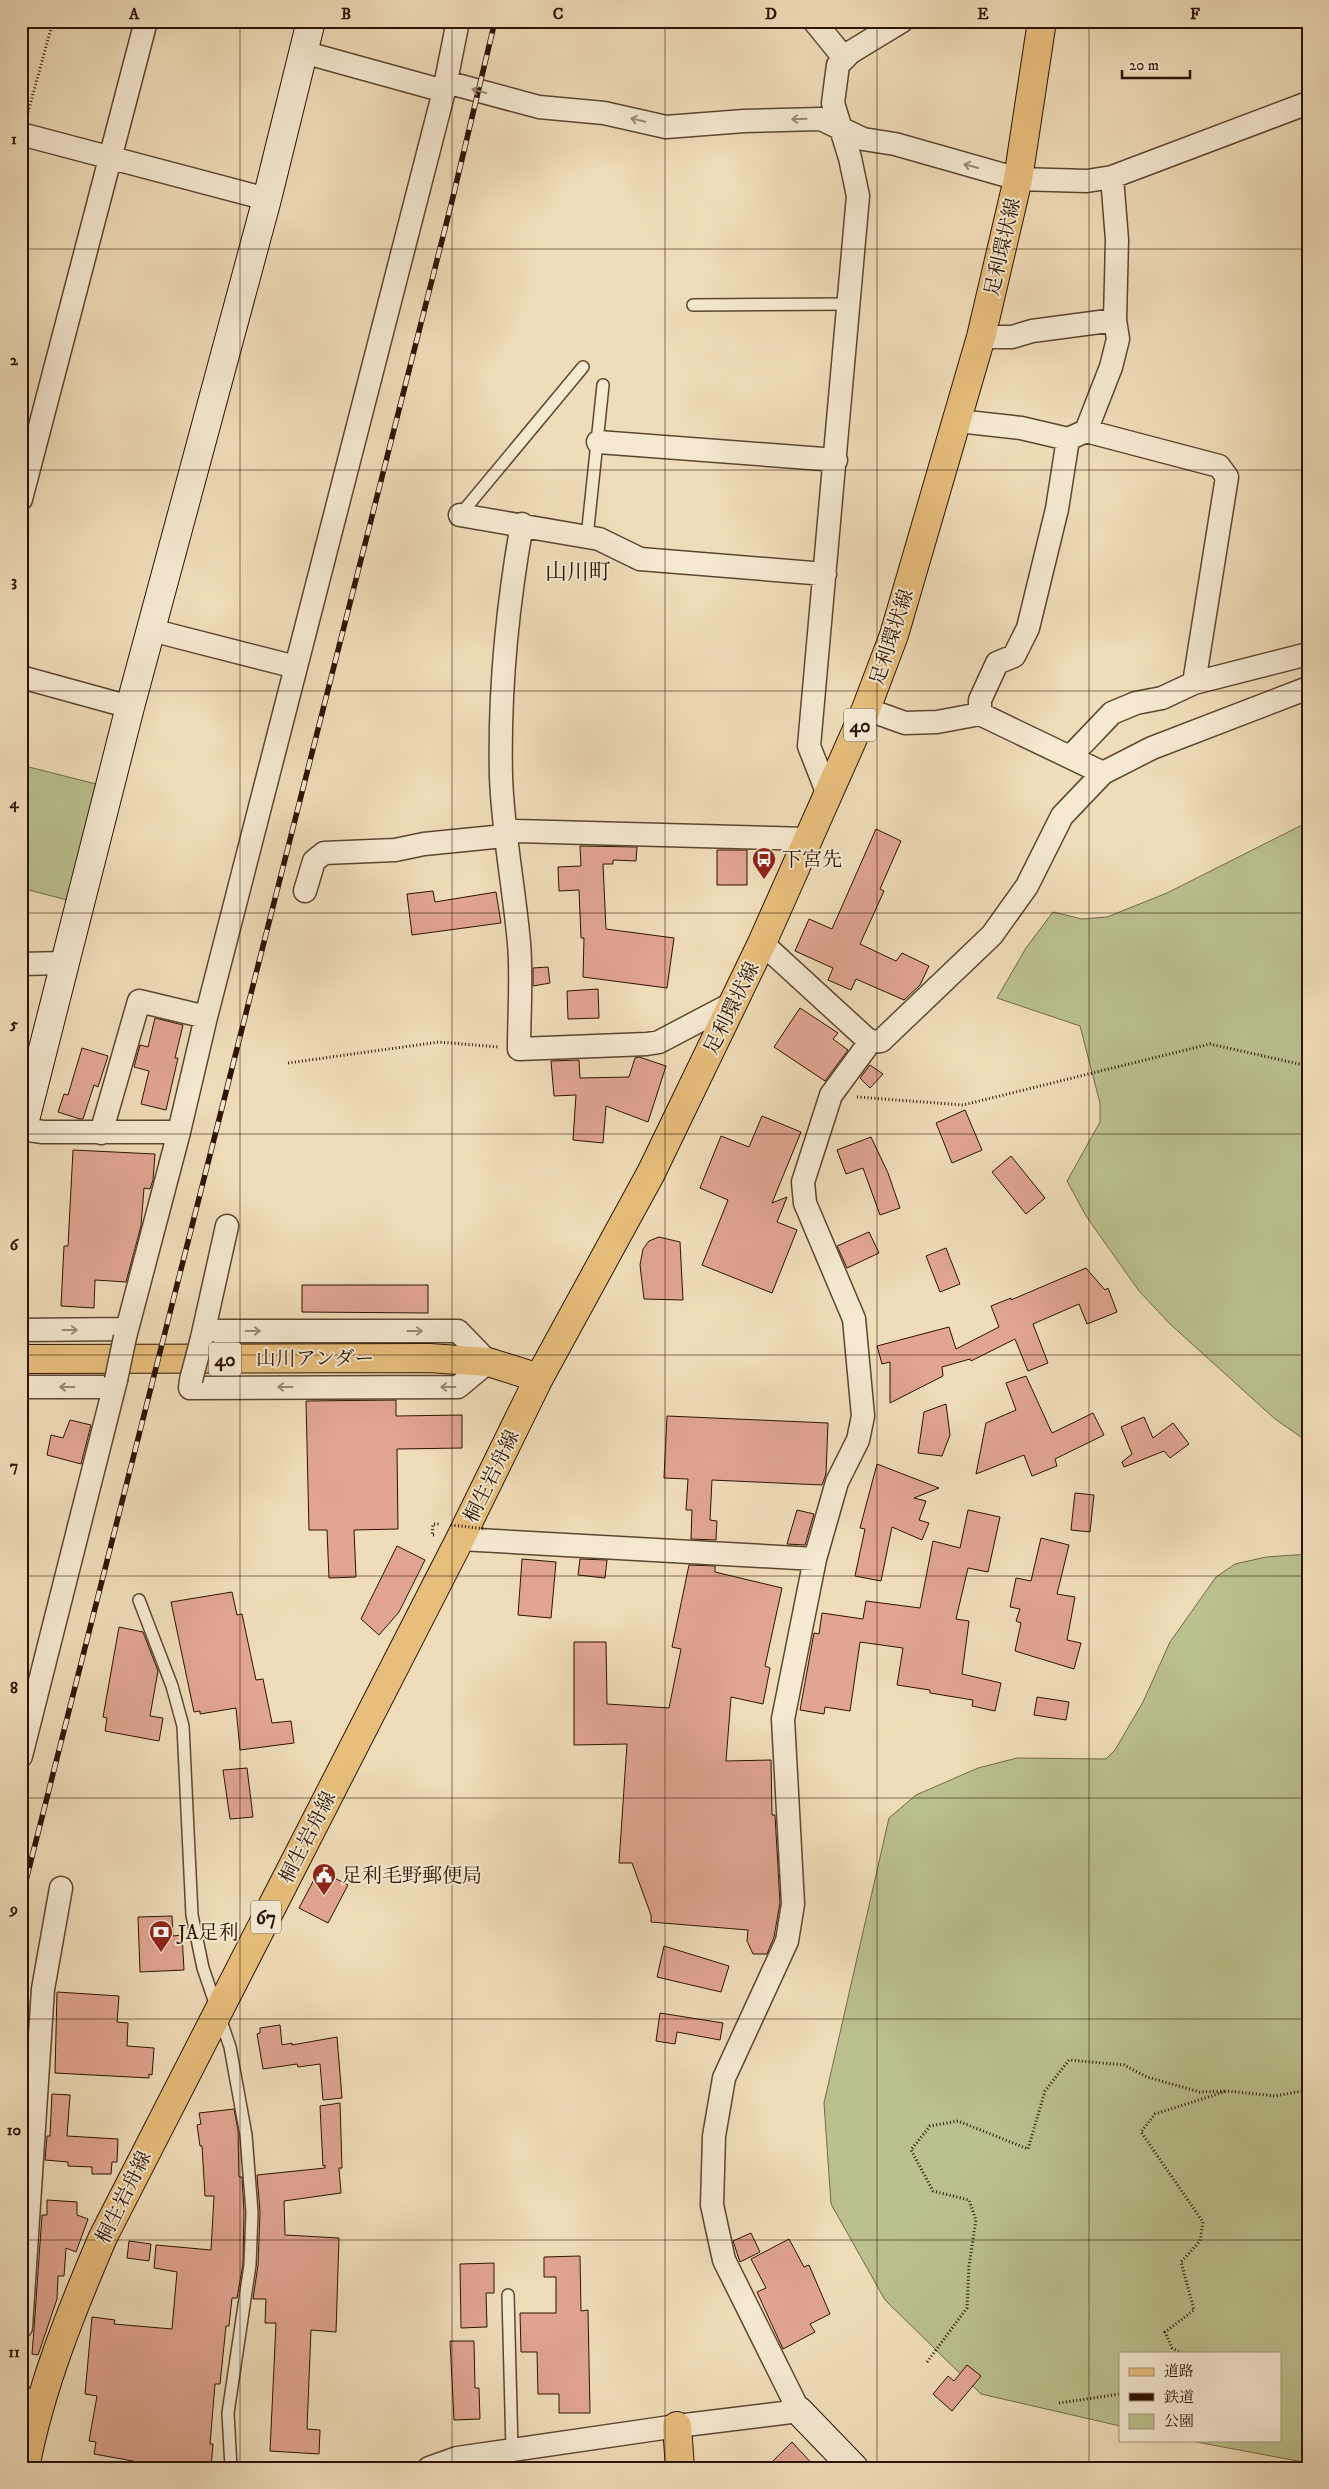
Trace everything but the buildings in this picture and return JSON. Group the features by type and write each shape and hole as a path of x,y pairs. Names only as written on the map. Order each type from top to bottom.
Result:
{"main road":[{"name":"足利環状線","path":"539,1378 651,1173 762,943 829,797 866,709 894,635 982,337 1018,179 1042,21"},
{"name":"山川アンダー","path":"21,1359 429,1358 488,1362"},
{"name":"40","path":"488,1362 539,1378"},
{"name":"桐生岩舟線","path":"25,2468 34,2422 70,2314 102,2237 217,2012 455,1532 539,1378"},
{"path":"677,2426 680,2468"}],"street":[{"path":"21,499 112,157 146,21"},
{"path":"179,1132 43,1132 21,1127 25,1120 130,707 267,199 311,21"},
{"path":"21,1756 115,1384 126,1333 179,1132 206,1017 445,86 458,21"},
{"path":"814,21 844,58"},
{"path":"829,797 810,746 858,196 834,103 838,65 851,52 902,21"},
{"path":"303,52 539,107 604,112 666,127 744,121 821,119 863,138 895,144 1018,179 1087,181 1112,177 1308,103"},
{"path":"22,134 267,199"},
{"path":"980,714 980,700 998,663 1014,656 1028,628 1077,435 1111,367 1118,340 1115,320 1116,240 1112,177"},
{"path":"982,337 1012,336 1032,331 1115,320"},
{"path":"958,421 1077,435 1219,466 1227,477 1194,683"},
{"path":"598,442 836,460"},
{"path":"460,514 599,539 640,559 825,574"},
{"path":"522,524 509,599 502,701 501,778 505,834 519,944 519,1049 659,1042 733,1002"},
{"path":"151,630 296,667"},
{"path":"1070,757 1112,714 1136,703 1162,698 1194,683 1308,654"},
{"path":"21,677 130,707"},
{"path":"762,943 870,1042 881,1041 992,935 1027,886 1062,816 1103,773 1152,748 1308,688"},
{"path":"866,709 904,723 937,722 980,714 1103,773"},
{"path":"305,891 314,861 324,853 395,850 516,831 810,839"},
{"path":"21,964 64,963"},
{"path":"101,1133 139,1001 206,1017"},
{"path":"854,2468 799,2411 724,2260 712,2205 714,2136 724,2078 788,1941 793,1904 783,1718 816,1559 837,1482 858,1440 863,1416 854,1319 805,1203 804,1182 831,1095 870,1042"},
{"path":"203,1334 458,1331 488,1362 458,1387 190,1388 227,1226"},
{"path":"21,1330 126,1333"},
{"path":"21,1387 115,1384"},
{"path":"455,1532 816,1559"},
{"path":"21,2326 43,1989 61,1888"},
{"path":"21,2396 34,2422"},
{"path":"429,2468 456,2458 677,2426 799,2411"}],"lane":[{"path":"693,305 850,304"},
{"path":"460,514 583,367"},
{"path":"588,537 603,385"},
{"path":"139,1600 172,1686 183,1726 192,1915 203,1968 230,2047 244,2125 252,2212 250,2264 228,2413 231,2468"},
{"path":"508,2296 512,2450"}],"path":[{"path":"22,134 53,21"},
{"path":"288,1063 438,1042 519,1049"},
{"path":"831,1095 962,1105 1210,1044 1308,1066"},
{"path":"455,1532 486,1528"},
{"path":"927,2362 967,2308 969,2266 976,2220 969,2200 933,2191 911,2150 930,2126 958,2120 1028,2149 1045,2091 1069,2060 1124,2065 1146,2078 1200,2092 1227,2091 1275,2096 1308,2090"},
{"path":"1180,2352 1172,2348 1164,2332 1194,2310 1181,2262 1200,2241 1203,2222 1141,2132 1155,2114 1227,2091"},
{"path":"1059,2403 1119,2394"}],"green space":[{"path":"21,765 96,784 67,900 21,888"},
{"path":"1308,822 1308,1442 1275,1419 1170,1324 1139,1291 1086,1216 1067,1181 1100,1122 1100,1103 1080,1026 997,998 1026,948 1053,912 1082,919 1107,917 1167,893"},
{"path":"1308,1554 1308,2463 1197,2442 1282,2442 1282,2352 1119,2352 1119,2426 981,2394 885,2300 831,2204 824,2103 889,1818 916,1795 978,1768 1017,1758 1106,1759 1115,1750 1143,1702 1170,1642 1216,1577 1235,1564 1266,1557"}],"railway":[{"path":"21,1900 452,201 495,21"}],"place":[{"name":"下宮先","path":"764,880"},
{"name":"足利毛野郵便局","path":"324,1896"},
{"name":"JA足利","path":"161,1953"}],"district":[{"name":"山川町","path":"578,571"}]}
